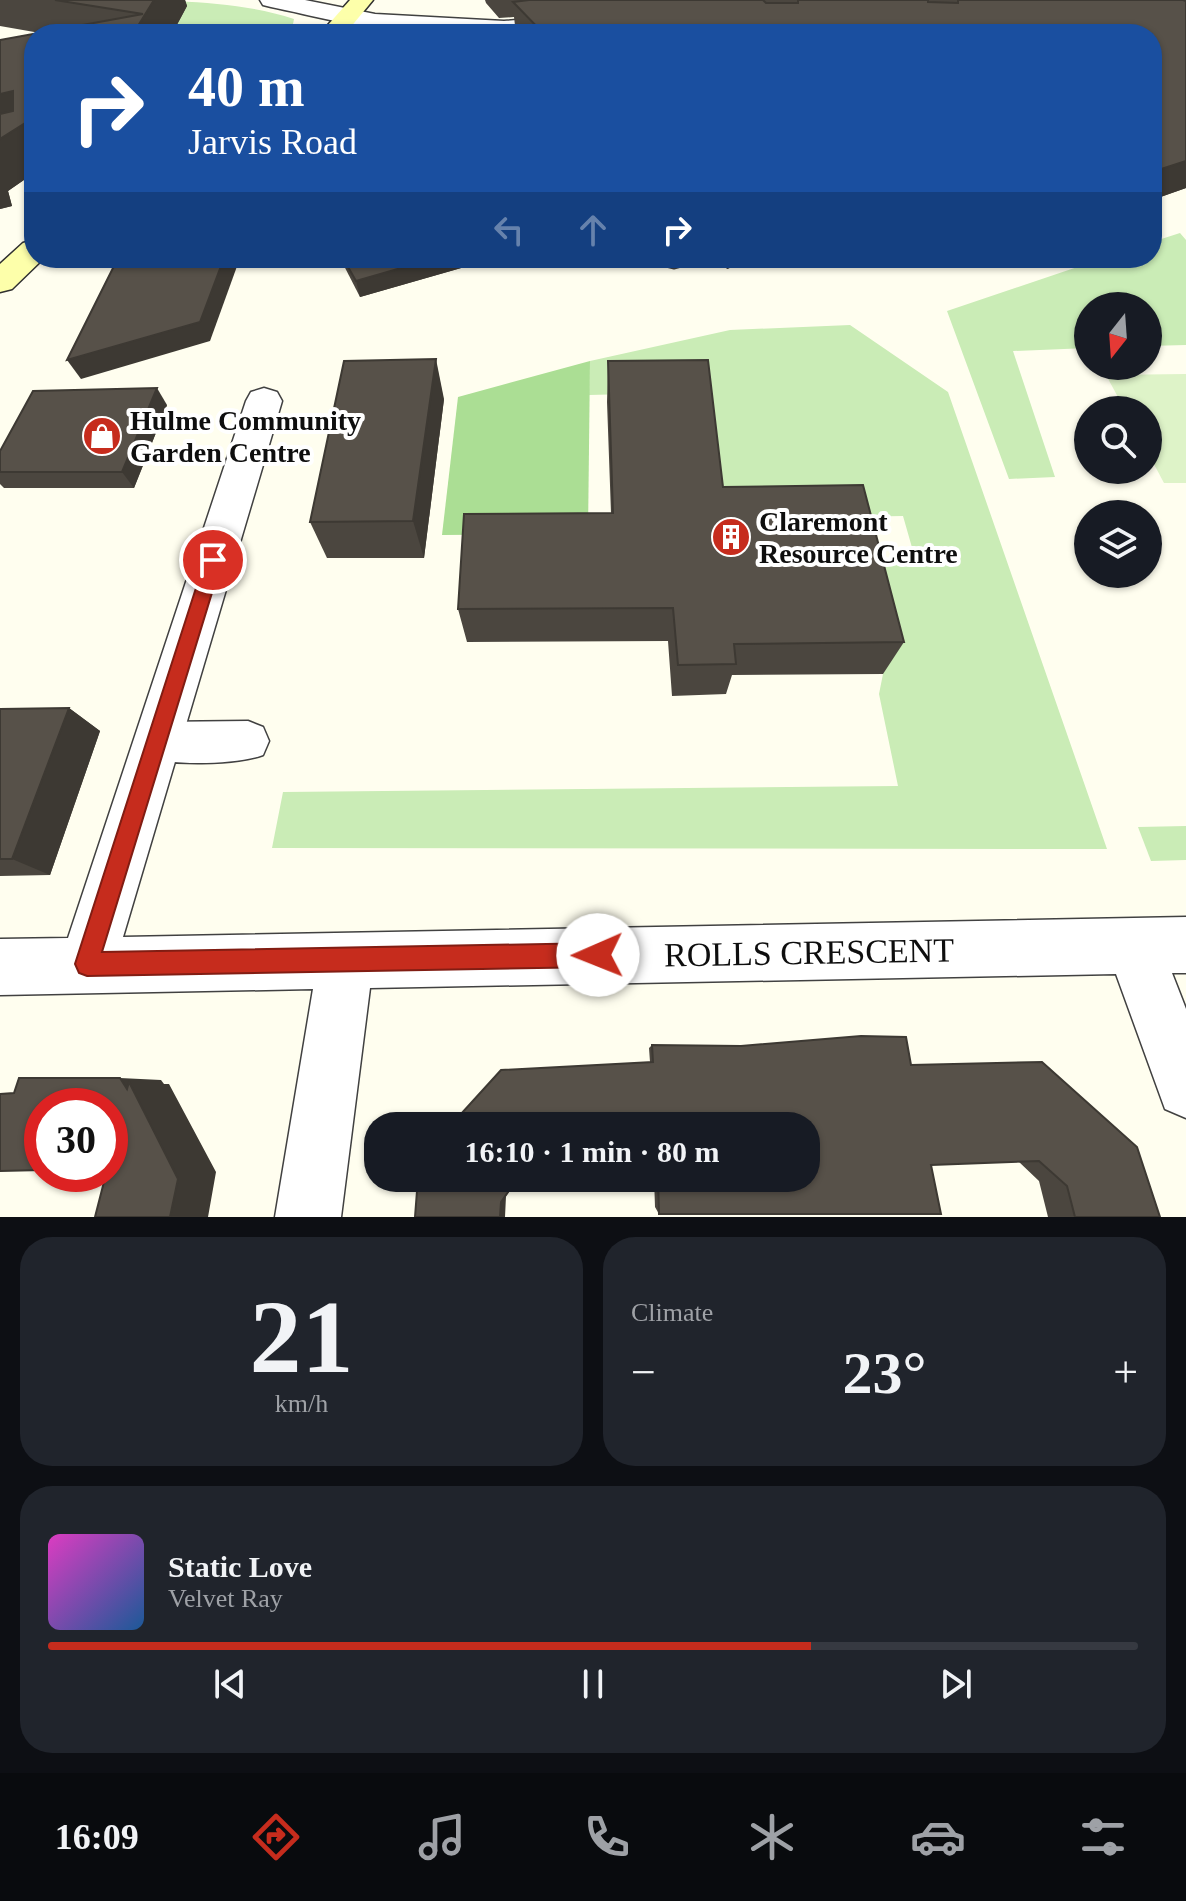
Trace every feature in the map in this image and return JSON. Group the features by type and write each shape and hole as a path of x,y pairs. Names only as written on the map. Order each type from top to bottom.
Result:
{"street":[{"path":"271,0 356,7 381,21 416,24"},
{"path":"555,24 671,0"},
{"path":"341,24 356,7"},
{"path":"0,282 24,259"},
{"path":"87,964 264,401"},
{"path":"1160,946 1186,1088"},
{"name":"ROLLS CRESCENT","path":"0,967 1160,946"},
{"path":"308,1217 346,959"}],"lane":[{"path":"156,742 248,741"}],"green space":[{"path":"100,0 224,5 294,19 293,24 177,24 185,9"},
{"path":"1180,233 1186,240 1186,345 1162,346 1162,292 1074,292 1074,349 1013,351 1055,477 1009,479 947,311 1074,268 1162,268 1162,239"},
{"path":"850,325 948,392 1107,849 272,848 283,792 898,786 879,694 883,674 855,559 915,558 903,516 728,519 709,392 589,395 590,361 730,330"},
{"path":"590,361 588,534 442,535 458,397"},
{"path":"1162,374 1186,374 1186,483 1164,483 1162,479 1162,396 1117,396 1109,380 1162,380"},
{"path":"1186,826 1186,860 1151,861 1138,827"}],"building":[{"path":"55,0 154,0 139,24 88,24 143,14"},
{"path":"1183,0 1186,1 1186,161 1162,169 1162,24 534,24 513,2"},
{"path":"24,36 24,124 0,139 0,114 13,111 13,91 0,94 0,40"},
{"path":"113,268 220,268 200,322 67,360"},
{"path":"349,268 401,268 356,281"},
{"path":"436,359 413,521 310,522 344,361"},
{"name":"Claremont Resource Centre","path":"708,360 723,487 863,485 904,642 734,644 736,664 678,665 673,608 458,609 464,514 613,513 608,361"},
{"path":"157,388 122,472 0,472 0,451 33,391"},
{"path":"69,708 12,859 0,859 0,709"},
{"path":"861,1036 906,1037 911,1065 1042,1062 1137,1147 1160,1217 1075,1217 1067,1186 1039,1161 931,1165 941,1214 659,1214 658,1192 820,1192 820,1112 463,1112 501,1070 653,1062 652,1045 741,1046"},
{"path":"19,1078 120,1078 126,1088 24,1088 24,1170 0,1171 0,1094 14,1093"},
{"path":"129,1082 178,1179 170,1217 95,1217 101,1192 128,1192"},
{"path":"417,1192 508,1192 501,1202 500,1217 415,1217"}],"place":[{"name":"Hulme Community Garden Centre","path":"102,436"},
{"name":"Claremont Resource Centre","path":"731,537"}],"route":[{"path":"213,560 87,964 598,955"}]}
